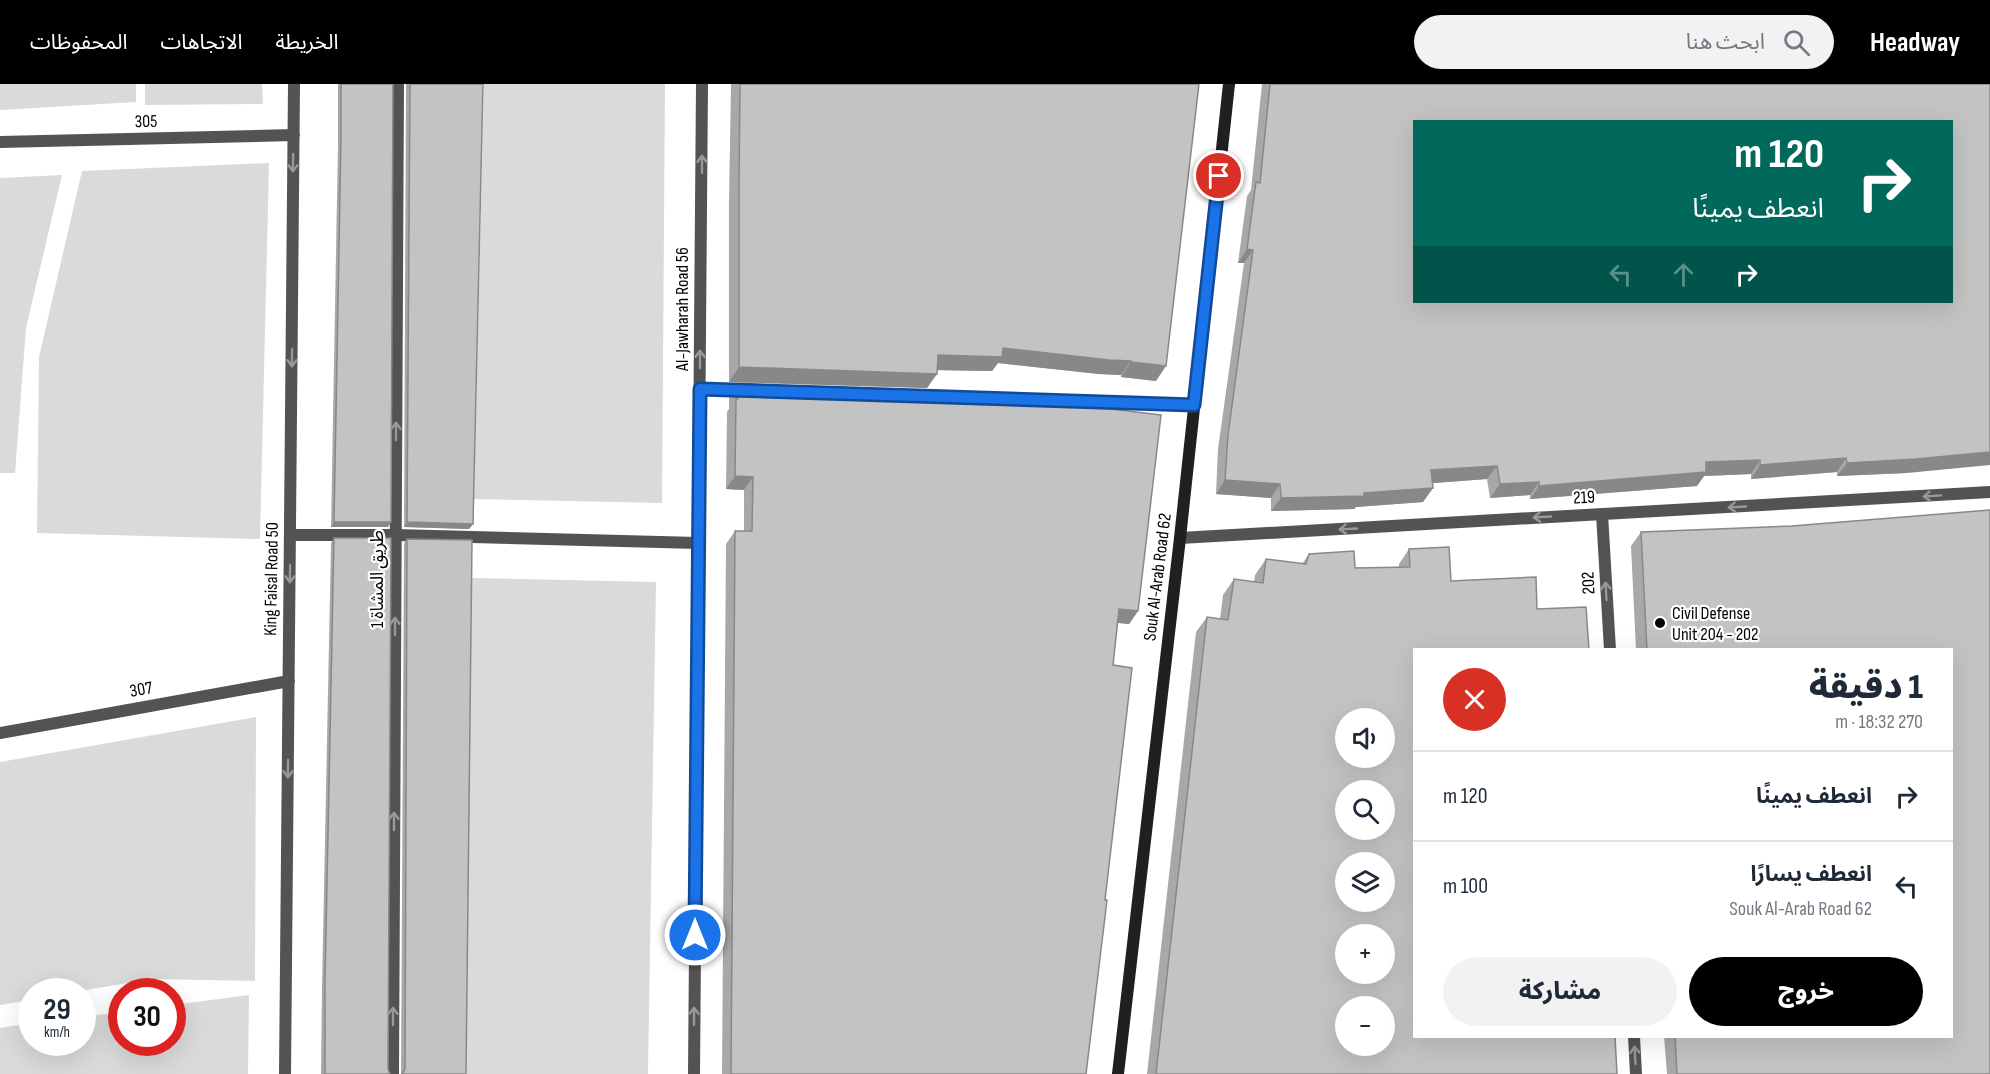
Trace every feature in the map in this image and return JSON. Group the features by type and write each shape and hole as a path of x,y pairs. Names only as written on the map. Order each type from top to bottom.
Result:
{"main road":[{"name":"Souk Al-Arab Road 62","path":"1118,1074 1180,538 1229,84"}],"street":[{"name":"King Faisal Road 50","path":"285,1074 294,84"},
{"name":"طريق المشاة 1","path":"393,1074 398,84"},
{"name":"Al-Jawharah Road 56","path":"694,1074 702,84"},
{"name":"305","path":"0,142 294,135"},
{"path":"700,389 759,391"},
{"path":"912,396 1194,405"},
{"name":"219","path":"1180,538 1990,492"},
{"name":"202","path":"1602,514 1610,648"},
{"path":"290,535 395,535 698,543"},
{"name":"307","path":"0,733 289,681"},
{"path":"1634,1038 1636,1074"}],"shaded area":[{"path":"0,84 136,84 136,102 0,110"},
{"path":"145,84 262,84 263,104 145,105"},
{"path":"484,84 665,84 662,503 474,499"},
{"path":"269,163 260,539 37,533 39,357 82,171"},
{"path":"62,175 26,328 15,473 0,473 0,178"},
{"path":"472,578 656,582 648,1074 464,1074"},
{"path":"256,717 255,981 108,978 108,986 96,988 96,978 18,978 18,1002 0,1005 0,762"},
{"path":"249,995 248,1074 0,1074 0,1028 18,1025 18,1056 96,1056 96,1015 108,1014 108,1056 186,1056 186,1003"}],"building":[{"path":"341,84 393,84 391,522 334,522"},
{"path":"410,84 483,84 473,524 407,522"},
{"path":"740,84 1199,84 1166,366 1003,348 1002,357 938,355 937,374 739,367"},
{"path":"1270,84 1990,84 1990,452 1847,463 1846,458 1760,465 1760,460 1706,462 1706,472 1539,486 1539,482 1500,484 1497,466 1431,470 1433,488 1364,493 1364,496 1281,498 1280,484 1225,480 1228,435 1253,250 1247,249 1256,182 1260,183"},
{"path":"738,385 936,392 936,400 1111,409 1161,415 1138,611 1119,609 1113,665 1132,668 1086,1074 731,1074 735,531 752,531 753,477 735,476"},
{"path":"1990,510 1990,1074 1677,1074 1675,1038 1953,1038 1953,648 1647,648 1641,532 1792,526"},
{"path":"334,538 391,538 388,1069 390,1074 325,1074"},
{"path":"407,539 472,540 466,1074 402,1074 405,1069"},
{"path":"1449,547 1451,581 1536,577 1537,609 1586,607 1589,648 1413,648 1413,1038 1615,1038 1617,1074 1156,1074 1207,617 1228,620 1234,579 1263,583 1266,559 1306,564 1309,554 1354,551 1355,568 1410,567 1409,549"}],"place":[{"name":"Civil Defense Unit 204 - 202","path":"1660,623"}],"route":[{"path":"695,935 700,389 1194,405 1219,176"}]}
